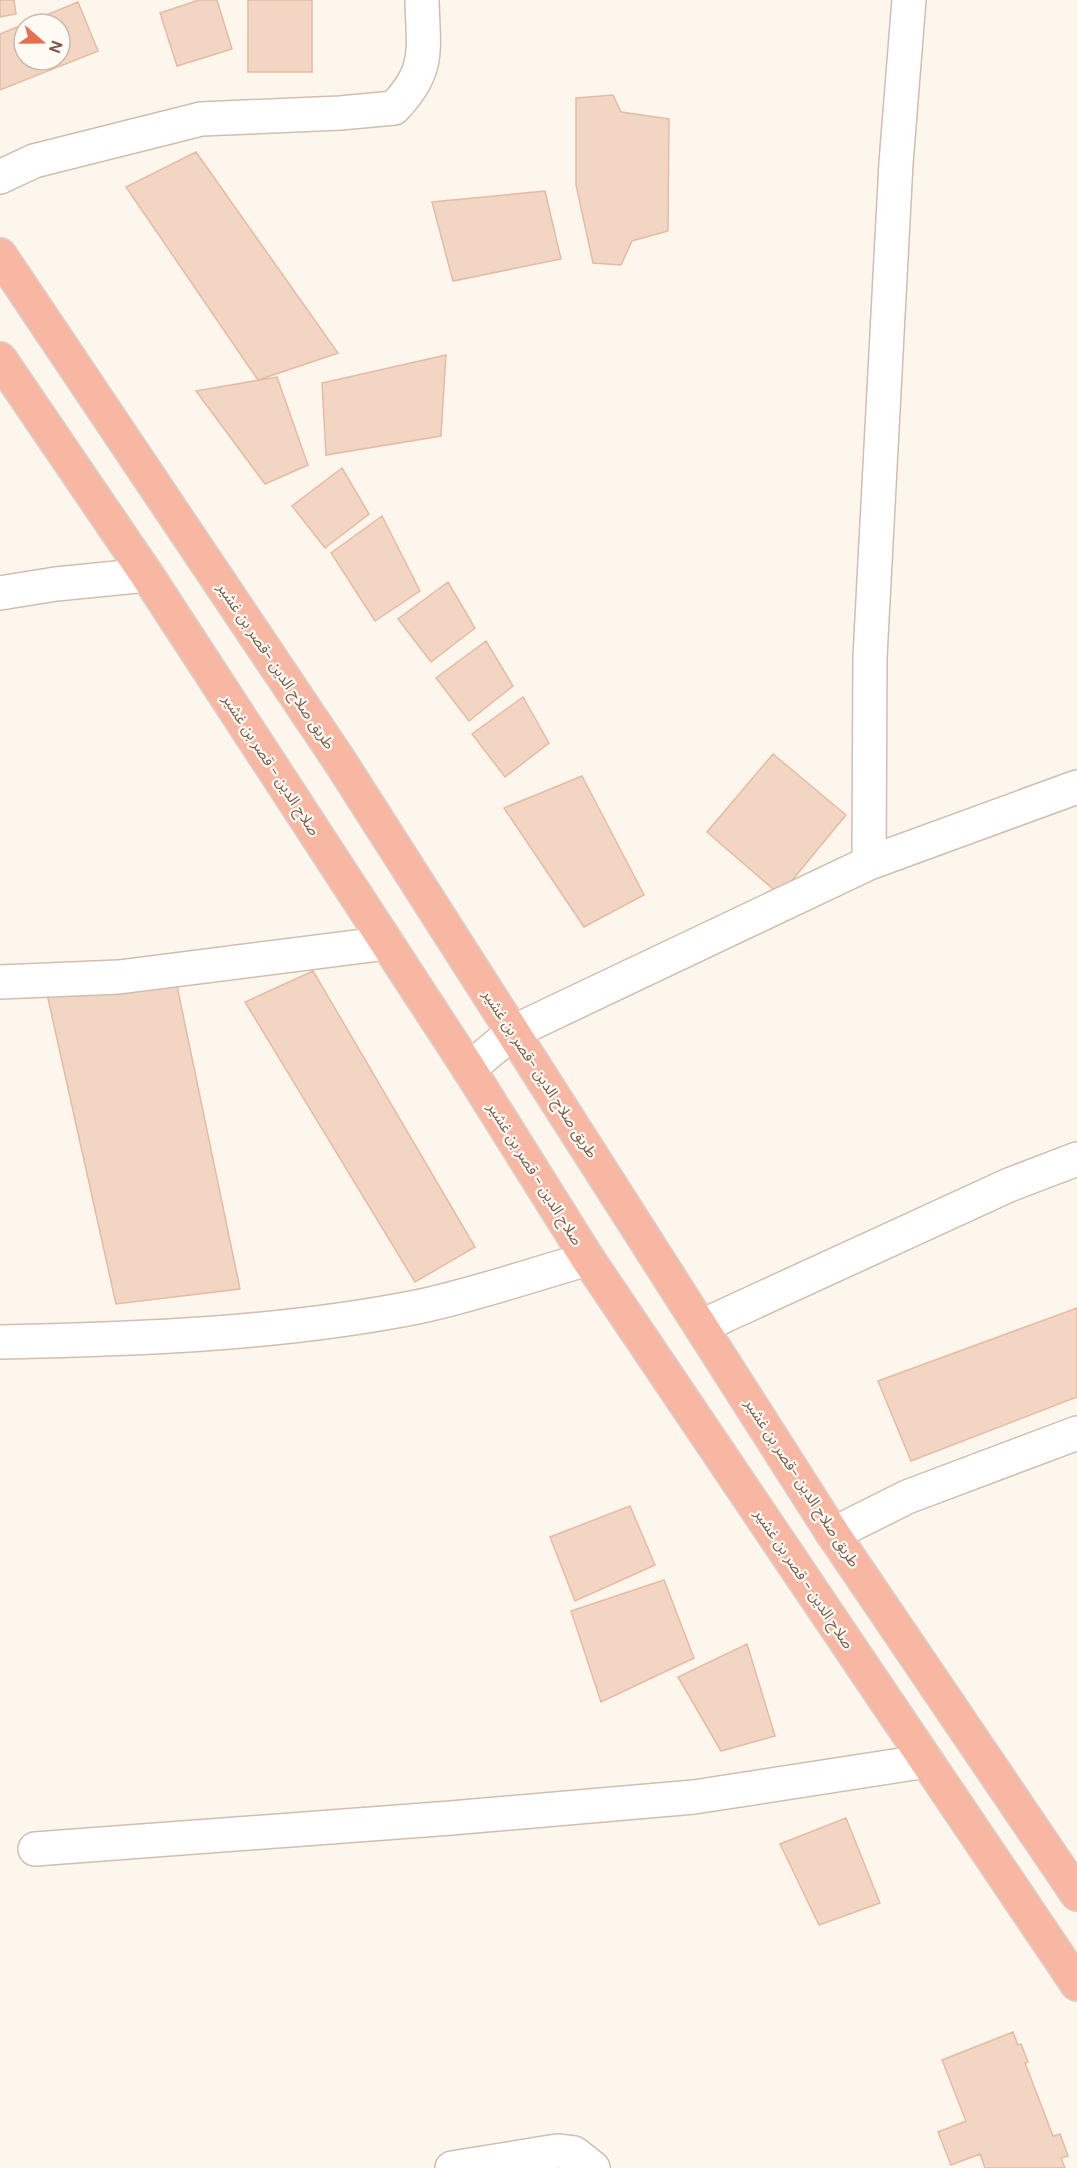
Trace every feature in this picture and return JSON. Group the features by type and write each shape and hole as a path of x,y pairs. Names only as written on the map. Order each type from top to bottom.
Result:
{"highway":[{"name":"طريق صلاح الدين -قصر بن غشير","path":"0,255 341,763 833,1534 1077,1894"},
{"name":"صلاح الدين - قصر بن غشير","path":"0,359 147,575 469,1069 588,1259 1077,1984"}],"street":[{"path":"0,177 34,161 201,119 340,113 394,108 410,92 424,64 422,0"},
{"path":"869,863 870,657 896,162 909,0"},
{"path":"0,593 147,575"},
{"path":"469,1069 513,1032 869,863 1077,787"},
{"path":"0,982 119,977 387,943"},
{"path":"702,1326 1009,1185 1077,1159"},
{"path":"0,1342 113,1340 294,1326 418,1306 588,1259"},
{"path":"833,1534 907,1497 1077,1433"},
{"path":"35,1849 451,1818 694,1797 927,1761"},
{"path":"452,2168 557,2151 574,2153 593,2168"}],"building":[{"path":"0,0 14,0 16,12 0,17"},
{"path":"199,0 217,0 232,49 177,66 160,13"},
{"path":"248,0 312,0 312,72 248,72"},
{"path":"78,2 98,51 72,61 72,12 53,12"},
{"path":"12,29 12,72 45,72 0,90 0,34"},
{"path":"613,95 621,112 669,119 668,231 632,241 621,265 593,263 576,185 576,98"},
{"path":"196,152 338,353 258,380 126,187"},
{"path":"545,191 561,259 453,281 432,202"},
{"path":"446,355 441,436 326,455 322,383"},
{"path":"277,377 308,465 265,484 196,391"},
{"path":"342,468 369,514 325,548 292,506"},
{"path":"382,516 420,591 375,621 331,553"},
{"path":"448,582 475,628 431,662 398,619"},
{"path":"486,641 513,686 469,721 436,678"},
{"path":"523,697 549,743 505,777 472,734"},
{"path":"773,754 846,815 780,895 707,832"},
{"path":"582,776 644,895 584,927 504,808"},
{"path":"313,971 475,1247 415,1282 245,1002"},
{"path":"176,981 240,1289 116,1304 47,994"},
{"path":"1077,1308 1077,1397 911,1461 878,1381"},
{"path":"630,1506 655,1565 575,1601 550,1537"},
{"path":"664,1580 694,1658 601,1702 571,1611"},
{"path":"747,1644 775,1736 721,1751 678,1677"},
{"path":"846,1818 880,1903 819,1925 780,1844"},
{"path":"1013,2032 1028,2062 1025,2063 1053,2136 1060,2134 1068,2156 1061,2158 1065,2168 985,2168 980,2154 951,2165 938,2132 966,2121 942,2060"}]}
